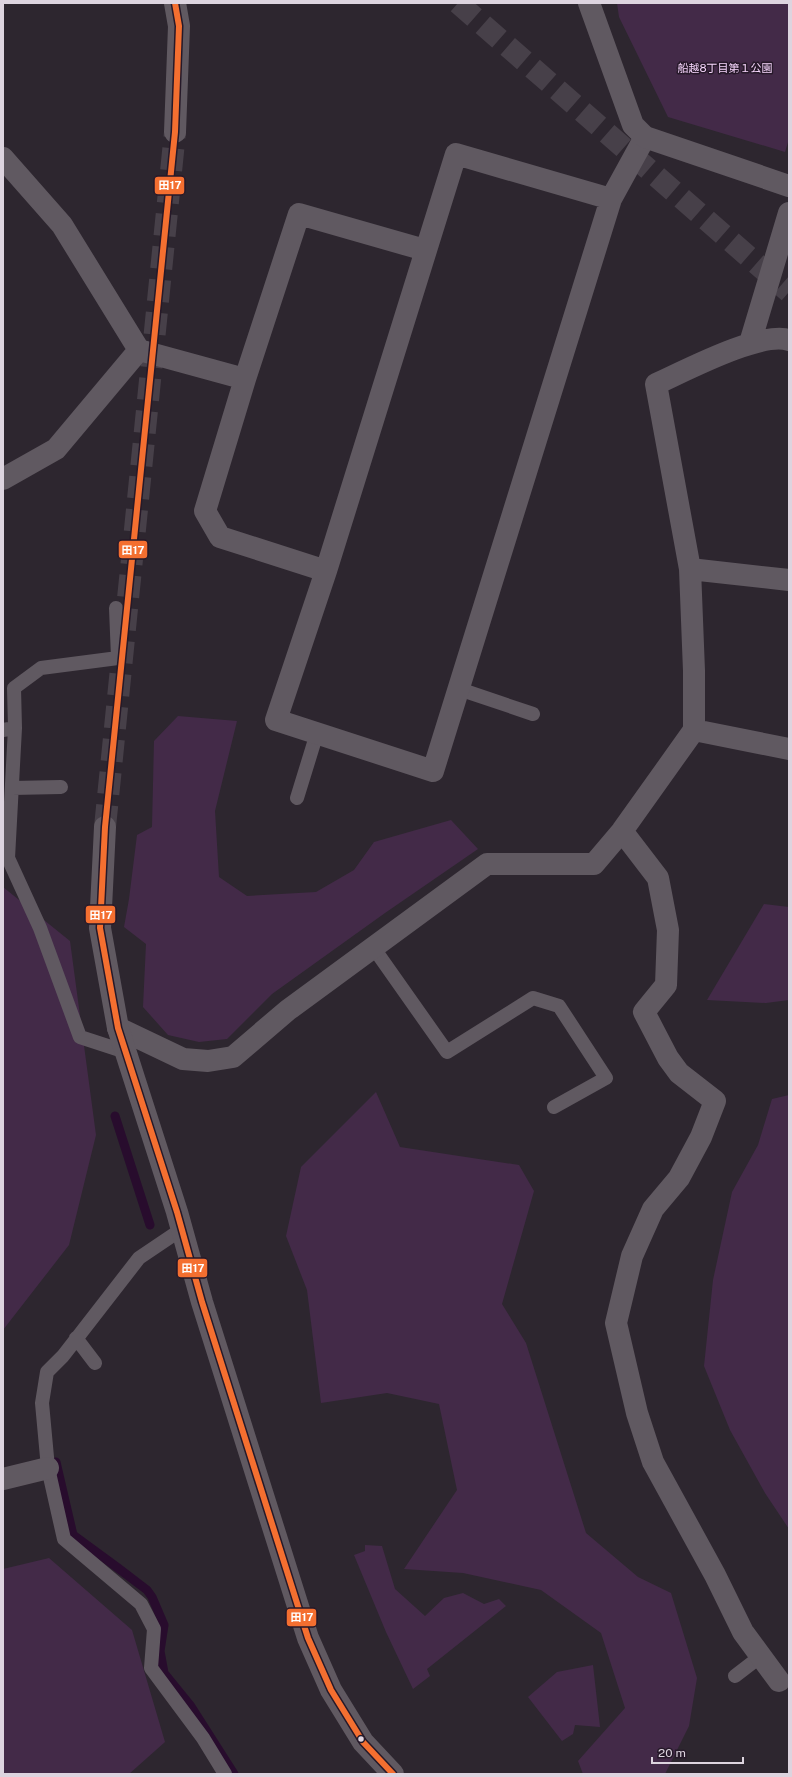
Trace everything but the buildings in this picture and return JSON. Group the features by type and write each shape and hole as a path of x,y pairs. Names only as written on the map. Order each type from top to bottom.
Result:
{"street":[{"path":"175,3 179,26 175,132"},
{"path":"589,3 634,125 645,137 789,186"},
{"path":"611,199 456,154 326,571 276,720 433,771 611,199 645,137"},
{"path":"3,158 62,225 139,350 245,379"},
{"path":"326,571 220,536 205,511 245,379 299,214 425,250"},
{"path":"750,343 789,214"},
{"path":"118,1028 183,1058 208,1061 233,1057 288,1010 487,864 594,864 622,831 694,730 694,671 690,569 656,384 750,343 783,338 789,340"},
{"path":"3,479 56,449 139,350"},
{"path":"690,569 789,580"},
{"path":"694,730 789,749"},
{"path":"105,826 100,928 118,1028 182,1229 202,1302 308,1638 331,1690 363,1742 393,1774"},
{"path":"622,831 658,878 668,930 666,985 644,1012 668,1058 679,1073 714,1101 701,1137 679,1178 653,1209 632,1256 616,1323 637,1414 653,1462 743,1632 779,1681"},
{"path":"3,1480 48,1468"}],"lane":[{"path":"116,608 118,658 41,668 14,688 9,729 12,788 8,858 40,928 80,1037 126,1052"},
{"path":"459,689 533,714"},
{"path":"297,798 317,733"},
{"path":"12,788 61,787"},
{"path":"373,947 447,1052 533,998 559,1006 606,1078 554,1107"},
{"path":"182,1229 139,1258 62,1356 47,1372 42,1403 48,1468 64,1539 141,1604 154,1629 151,1668 203,1738 224,1774"},
{"path":"76,1338 96,1363"},
{"path":"735,1676 761,1656"}],"green space":[{"name":"船越8丁目第１公園","path":"617,3 789,3 789,139 785,152 668,117 619,17"},
{"path":"178,716 237,721 215,811 219,877 247,896 316,892 354,870 374,842 451,820 478,849 272,994 227,1039 199,1042 168,1035 143,1007 146,944 124,927 137,835 152,827 154,741"},
{"path":"3,887 70,941 96,1135 69,1245 3,1330"},
{"path":"764,904 789,907 789,1000 766,1003 707,1000"},
{"path":"376,1092 400,1147 519,1165 534,1191 502,1304 526,1343 586,1533 638,1577 671,1593 697,1678 689,1726 665,1774 583,1774 578,1761 625,1708 601,1633 541,1590 463,1573 404,1569 457,1490 439,1404 387,1393 321,1403 307,1290 286,1236 301,1167"},
{"path":"789,1095 789,1529 765,1493 730,1430 704,1366 713,1280 732,1192 758,1145 772,1099"},
{"path":"365,1545 382,1546 395,1589 425,1616 444,1598 463,1593 484,1604 499,1599 506,1606 427,1669 430,1676 413,1689 386,1632 354,1555 365,1551"},
{"path":"49,1558 132,1630 165,1742 129,1774 3,1774 3,1569"},
{"path":"593,1665 600,1727 575,1725 573,1734 562,1741 528,1697 557,1672"}],"waterway":[{"path":"115,1116 150,1225"},
{"path":"56,1462 73,1535 147,1590 152,1597 164,1625 160,1651 164,1673 190,1705 234,1774"}],"tunnel":[{"path":"458,3 789,292"},
{"path":"105,827 175,132"}],"transit line":[{"name":"田17","path":"175,3 179,26 175,132 105,827 100,928 118,1028 177,1212 202,1302 308,1638 331,1690 363,1742 393,1774"}]}
